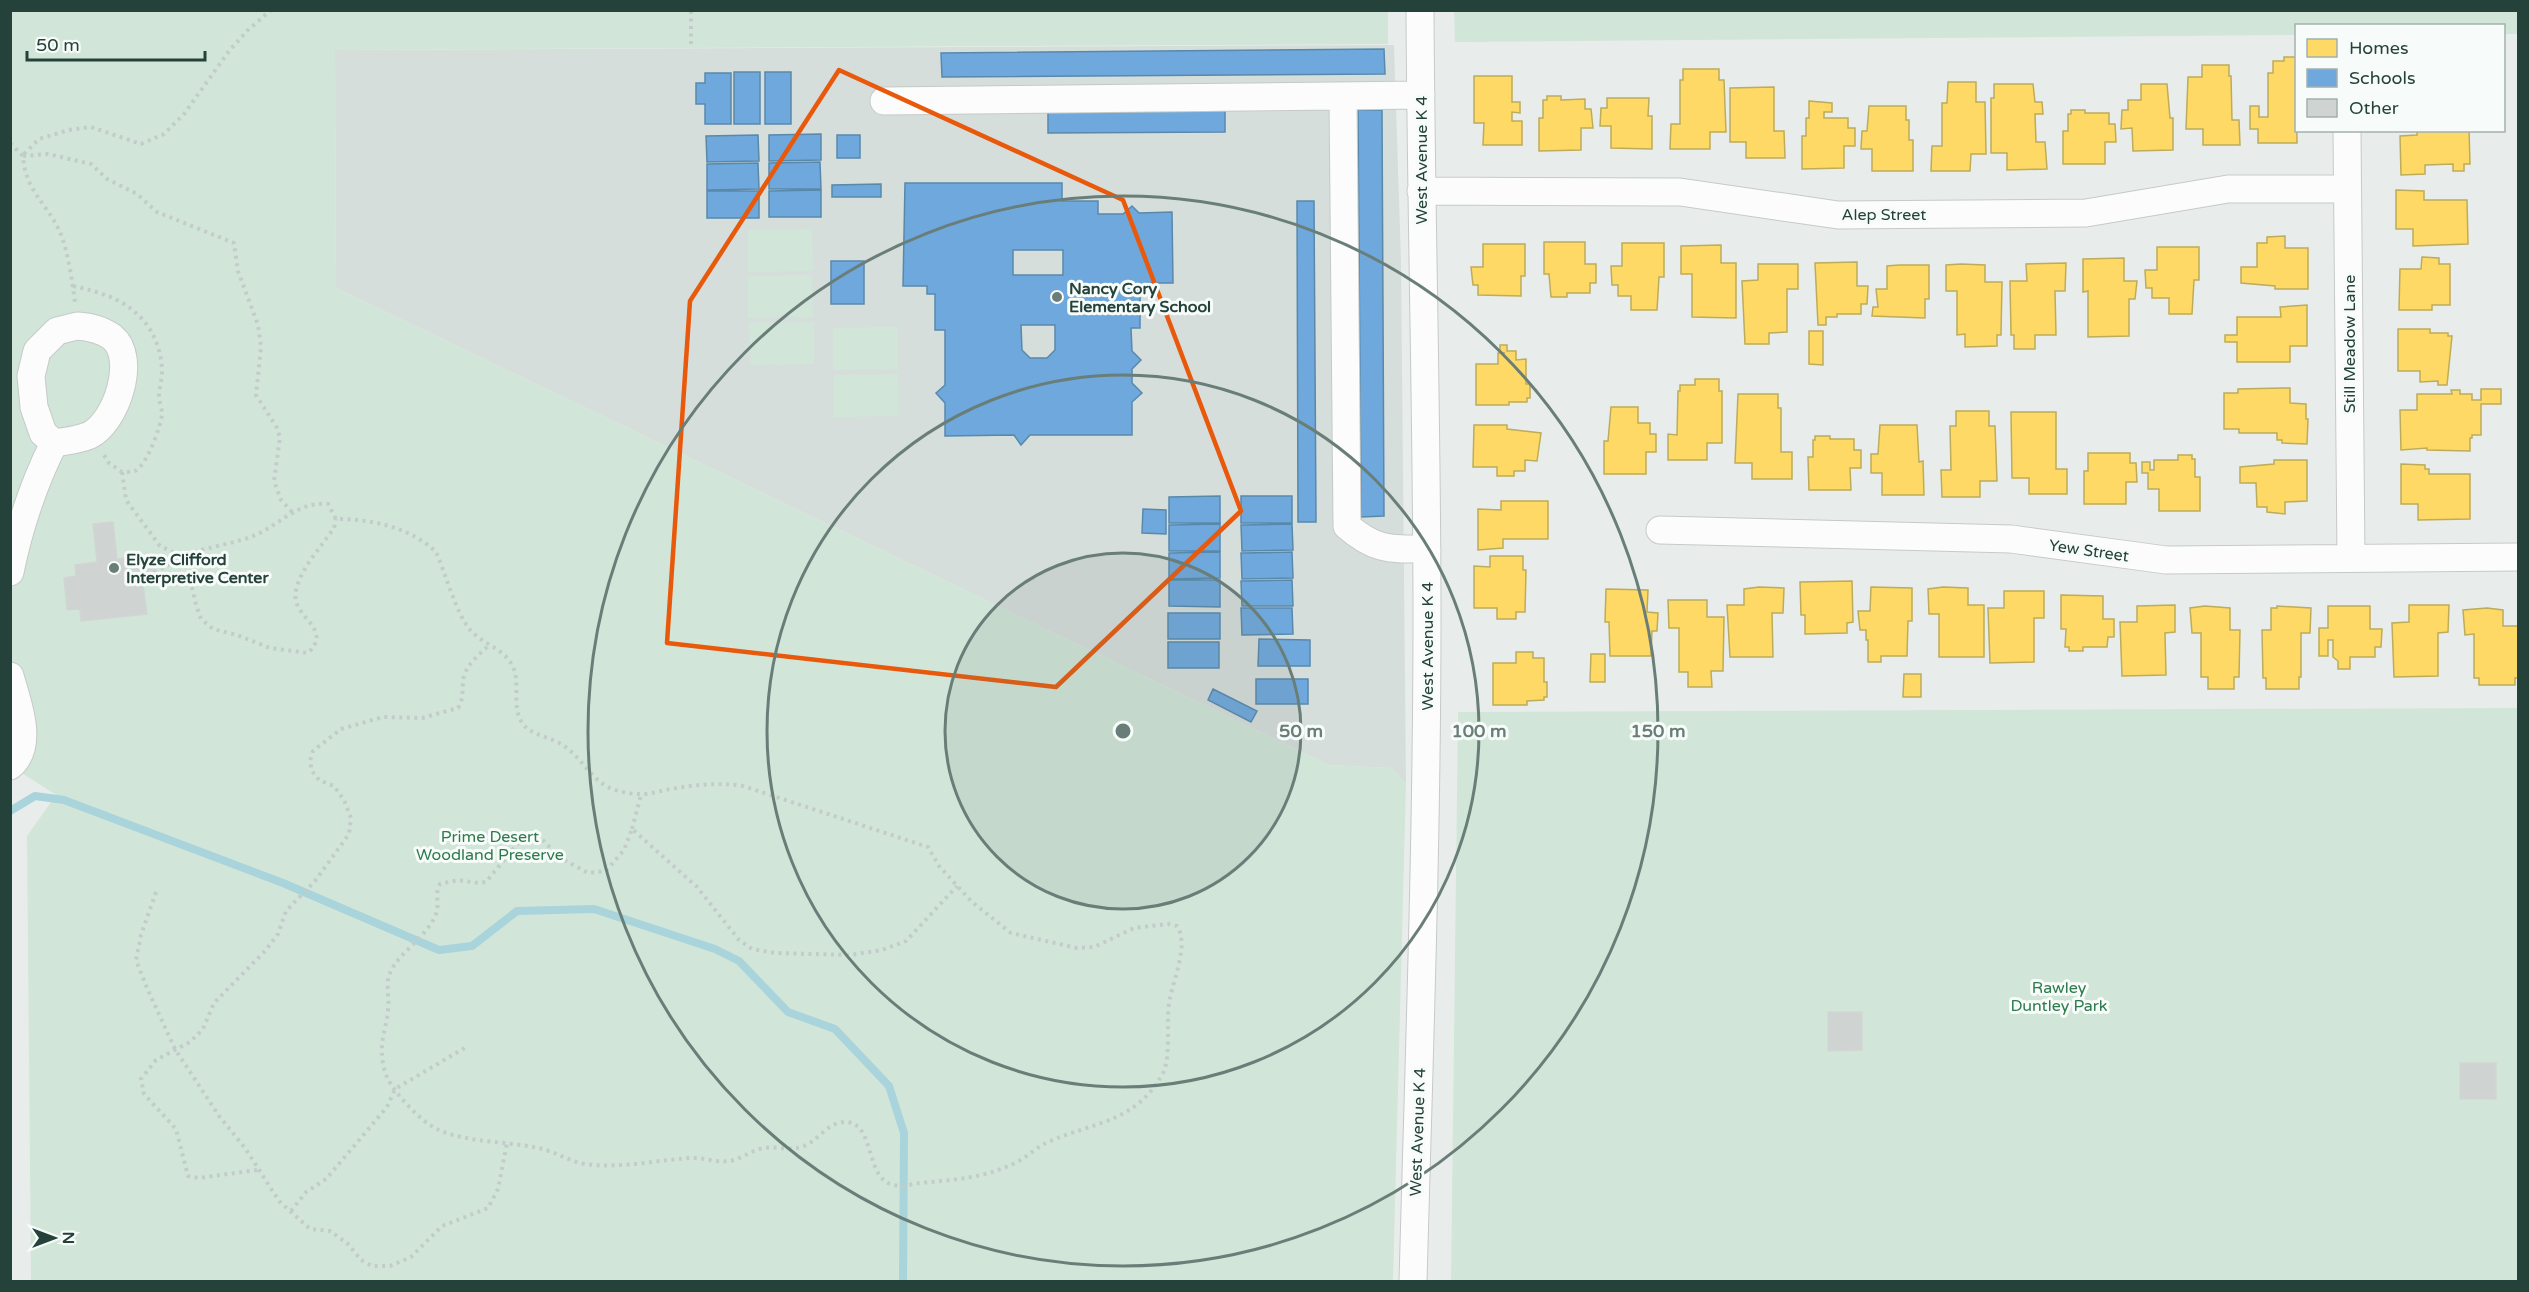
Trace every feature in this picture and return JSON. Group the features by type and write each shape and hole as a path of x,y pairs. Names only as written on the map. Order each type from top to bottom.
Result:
{"street":[{"name":"West Avenue K 4","path":"1413,1281 1426,791 1427,549 1420,10"},
{"path":"884,101 1421,95"},
{"path":"1343,97 1347,526 1361,538 1384,549 1427,549"},
{"name":"Still Meadow Lane","path":"2347,132 2350,558"},
{"name":"Alep Street","path":"1421,191 1680,192 1850,215 2086,213 2228,189 2347,189"},
{"path":"77,326 96,328 114,339 123,356 124,378 114,409 92,434 54,443 43,433 34,407 31,376 37,351 57,331 77,326"},
{"path":"10,572 15,548 41,469 54,443"},
{"name":"Yew Street","path":"1660,530 2011,539 2166,560 2518,557"},
{"path":"10,676 22,717 23,731 22,745 16,762 10,766"}],"path":[{"path":"23,156 39,139 69,130 91,127 141,144 164,134 184,114 229,51 271,10"},
{"path":"691,10 691,44"},
{"path":"10,143 23,156 24,173 59,230 73,286"},
{"path":"23,156 48,154 91,164 107,179 137,194 157,212 234,243 238,271 258,325 260,363 256,395 276,426 280,437 274,481 281,500 292,512"},
{"path":"92,434 109,463 122,472 135,471 143,464 158,431"},
{"path":"122,472 126,500 160,546 182,556 187,566 201,619 213,629 237,635 270,648 308,653 317,639 315,629 296,603 297,581 334,528 336,519 328,504 317,503 292,512 265,531 251,537 182,556 168,567 154,572"},
{"path":"336,519 391,526 428,545 436,552 461,616 470,630 489,646 505,654 514,667 517,711 520,721 534,733 560,743 574,753 597,780 610,788 641,795 696,784 727,783 928,847 939,866 972,902 1011,933 1077,948 1095,947 1134,928 1168,924 1177,926 1181,932 1182,946 1167,1014 1167,1054 1164,1069 1155,1085 1129,1111 1113,1120 1047,1142 1016,1162 988,1173 958,1180 924,1183 894,1185 884,1180 877,1171 864,1134 857,1125 844,1122 830,1127 813,1142 800,1148 763,1148 729,1161 693,1157 656,1162 586,1164 541,1148 463,1137 439,1131 424,1122 387,1077 381,1055 382,1033 388,1012 387,986 391,970 431,924 438,911 436,891 440,884 458,880 486,882 519,842 538,836 559,857 588,873 606,871 624,849 641,795"},
{"path":"257,1170 199,1178 188,1176 176,1129 144,1094 140,1085 141,1079 156,1060 190,1042 203,1029 214,1003 265,951 278,934 286,911 315,880 349,834 351,818 334,786 319,780 312,771 310,761 313,750 342,729 383,717 422,718 458,708 462,701 465,675 472,661 489,646"},
{"path":"632,829 697,887 733,934 752,949 809,955 850,955 882,950 906,941 957,886"},
{"path":"156,892 141,935 136,960 175,1049 219,1116 245,1148 279,1201 310,1228 330,1231 347,1243 361,1260 372,1266 390,1266 411,1257 442,1226 488,1208 498,1189 507,1143"},
{"path":"291,1211 306,1192 326,1179 341,1162 387,1107 395,1089 468,1046"}],"highlighted area":[{"path":"839,70 1123,200 1241,511 1056,687 667,643 690,301"}],"shaded area":[{"path":"1394,45 1401,260 1406,784 1391,768 1329,765 336,288 335,50"}],"green space":[{"path":"2518,10 2518,34 2505,34 2505,24 2295,24 2295,35 1455,42 1454,11"},
{"name":"Prime Desert Woodland Preserve","path":"10,11 1388,11 1388,44 335,50 336,288 1329,765 1391,768 1406,784 1393,1281 31,1281 27,836 56,795 11,766"},
{"path":"812,229 813,271 748,272 748,230"},
{"path":"812,275 813,317 748,318 748,276"},
{"path":"814,322 814,364 750,365 749,323"},
{"path":"898,327 898,369 833,370 833,328"},
{"path":"898,374 899,416 834,417 834,375"},
{"name":"Rawley Duntley Park","path":"2518,708 2518,1281 1451,1282 1458,712"}],"building: Homes":[{"path":"2284,57 2295,57 2297,143 2258,143 2258,129 2250,129 2250,106 2259,106 2259,117 2268,117 2268,73 2273,73 2273,61 2284,61"},
{"path":"2202,65 2229,65 2232,120 2239,120 2240,145 2203,145 2203,129 2186,129 2188,77 2202,77"},
{"path":"1683,69 1719,69 1719,80 1724,80 1726,132 1710,132 1710,149 1670,149 1671,124 1680,124 1680,80 1683,80"},
{"path":"1474,76 1512,76 1512,102 1520,102 1520,113 1512,112 1512,121 1522,121 1522,145 1483,145 1484,123 1474,123"},
{"path":"1948,82 1976,82 1976,102 1985,102 1986,154 1971,154 1970,171 1931,171 1932,146 1942,146 1942,103 1947,103"},
{"path":"1994,84 2033,84 2035,102 2042,102 2043,114 2035,114 2036,142 2045,142 2047,169 2007,170 2007,153 1991,153 1991,98 1994,98"},
{"path":"2141,84 2167,84 2170,118 2173,118 2173,150 2133,151 2132,128 2121,129 2122,110 2128,110 2128,100 2141,100"},
{"path":"1774,87 1774,131 1784,131 1785,158 1746,158 1746,142 1730,142 1730,88"},
{"path":"1547,96 1561,96 1561,100 1585,99 1585,109 1591,109 1593,128 1581,128 1581,150 1539,151 1539,118 1543,118 1543,100 1547,100"},
{"path":"1607,98 1649,98 1648,116 1652,116 1652,149 1611,148 1611,126 1600,126 1601,108 1607,108"},
{"path":"1809,101 1832,103 1832,112 1824,112 1824,118 1848,118 1848,128 1855,128 1855,146 1844,146 1844,168 1802,169 1802,136 1806,136"},
{"path":"1869,106 1906,106 1909,140 1913,140 1913,171 1872,171 1872,149 1861,149 1862,131 1867,131"},
{"path":"2071,110 2085,110 2085,113 2109,113 2109,124 2115,124 2116,142 2105,142 2105,164 2063,164 2063,131 2068,131 2068,114 2071,114"},
{"path":"2417,132 2469,132 2470,164 2464,164 2464,171 2453,171 2453,164 2425,165 2425,174 2401,175 2400,136 2417,135"},
{"path":"2396,190 2424,191 2424,200 2467,200 2468,244 2413,246 2413,229 2396,229"},
{"path":"2285,236 2285,248 2308,248 2308,289 2275,289 2275,286 2241,283 2241,267 2257,267 2257,243 2267,243 2267,237"},
{"path":"1544,242 1585,242 1585,264 1596,264 1596,283 1590,283 1590,293 1567,293 1567,297 1551,297 1549,274 1544,274"},
{"path":"1622,243 1664,243 1664,277 1659,277 1657,310 1631,310 1631,296 1618,296 1618,285 1612,285 1611,266 1622,266"},
{"path":"1483,244 1525,244 1525,276 1521,276 1521,296 1478,295 1478,285 1473,285 1471,267 1483,267"},
{"path":"1721,245 1721,263 1736,263 1736,318 1692,317 1692,274 1681,274 1681,246"},
{"path":"2157,247 2199,247 2199,280 2194,280 2192,314 2169,314 2169,298 2152,298 2152,288 2146,288 2145,270 2157,270"},
{"path":"2422,257 2439,258 2439,264 2450,264 2450,305 2432,305 2432,310 2399,310 2400,269 2421,269"},
{"path":"2124,258 2124,281 2137,281 2135,299 2129,299 2129,336 2088,337 2088,291 2083,292 2083,259"},
{"path":"1857,262 1857,286 1868,286 1867,304 1861,304 1861,314 1837,314 1837,317 1826,317 1826,325 1818,325 1815,263"},
{"path":"2066,263 2065,291 2055,291 2056,335 2035,335 2035,349 2014,349 2014,335 2011,335 2010,281 2027,281 2026,264"},
{"path":"1758,264 1798,264 1798,289 1787,289 1787,332 1769,333 1769,344 1745,344 1742,281 1758,280"},
{"path":"1929,265 1929,299 1925,299 1925,318 1872,316 1873,307 1878,307 1876,289 1887,289 1887,266"},
{"path":"1946,265 1985,265 1985,282 2002,282 2001,335 1997,335 1997,346 1965,347 1965,334 1957,335 1957,291 1946,291"},
{"path":"2307,305 2307,346 2290,346 2290,362 2237,362 2237,342 2225,342 2225,335 2237,335 2237,317 2281,317 2280,307"},
{"path":"2398,329 2430,329 2430,333 2448,333 2448,336 2452,336 2447,385 2438,385 2438,381 2420,382 2420,371 2398,371"},
{"path":"1809,331 1823,331 1823,365 1809,364"},
{"path":"1500,345 1507,345 1507,351 1516,351 1516,360 1526,359 1526,384 1530,384 1530,398 1527,398 1527,402 1509,402 1509,405 1476,405 1476,364 1498,364 1498,353 1505,353 1500,352"},
{"path":"1695,379 1719,379 1719,391 1722,391 1722,443 1707,443 1707,460 1668,460 1668,434 1677,435 1680,385 1695,385"},
{"path":"2290,388 2290,403 2306,404 2307,444 2282,443 2282,440 2277,440 2277,433 2239,433 2239,429 2224,429 2224,393 2238,393 2238,389"},
{"path":"2481,389 2501,389 2501,404 2481,404 2481,435 2472,435 2470,451 2427,450 2427,448 2401,450 2400,410 2417,410 2417,394 2452,394 2451,390 2460,390 2460,394 2472,394 2472,400 2481,400"},
{"path":"1738,394 1778,394 1778,408 1781,408 1781,452 1792,452 1792,479 1752,479 1752,463 1735,463"},
{"path":"1611,407 1638,407 1638,423 1650,423 1650,434 1656,434 1656,452 1646,452 1646,474 1604,474 1604,441 1608,441"},
{"path":"1956,411 1989,411 1989,426 1995,426 1997,481 1980,481 1980,497 1942,497 1941,470 1951,470 1950,426 1956,426"},
{"path":"2011,412 2056,412 2056,469 2067,469 2067,494 2029,494 2029,478 2012,478"},
{"path":"1474,425 1507,425 1507,429 1541,433 1537,461 1525,460 1525,471 1514,471 1514,476 1497,476 1497,467 1473,467"},
{"path":"1880,425 1917,425 1919,462 1923,461 1924,495 1882,495 1882,473 1871,473 1871,454 1878,454"},
{"path":"1815,436 1830,436 1830,439 1854,439 1854,450 1861,450 1861,468 1850,468 1851,490 1809,490 1808,457 1813,457"},
{"path":"2088,453 2130,453 2130,463 2136,463 2137,482 2126,482 2126,504 2084,504 2084,471 2088,471"},
{"path":"2178,455 2192,455 2192,459 2195,459 2195,477 2200,477 2200,511 2159,511 2159,489 2148,489 2148,473 2142,473 2142,462 2150,462 2150,470 2154,470 2154,460 2178,460"},
{"path":"2274,460 2307,460 2307,501 2285,502 2285,514 2267,512 2267,507 2257,507 2256,483 2240,483 2240,467 2274,464"},
{"path":"2401,464 2425,465 2425,469 2429,469 2429,474 2470,474 2470,519 2418,520 2418,504 2401,504"},
{"path":"1501,501 1548,501 1548,539 1503,539 1503,548 1478,550 1478,509 1501,510"},
{"path":"1490,556 1523,556 1523,570 1526,570 1525,612 1516,612 1516,619 1497,619 1497,608 1474,608 1474,566 1490,567"},
{"path":"1852,581 1853,622 1847,623 1847,633 1805,634 1805,615 1801,615 1800,582"},
{"path":"1871,587 1912,588 1912,621 1908,621 1907,656 1881,656 1881,662 1868,662 1868,640 1866,640 1866,630 1860,630 1858,611 1870,611"},
{"path":"1784,588 1783,613 1772,613 1773,657 1730,657 1727,605 1744,605 1744,589"},
{"path":"1968,588 1968,605 1984,605 1984,657 1939,657 1939,614 1929,614 1928,589"},
{"path":"1606,589 1648,590 1647,612 1658,613 1657,631 1652,631 1651,656 1610,656 1609,622 1605,622"},
{"path":"2004,591 2044,591 2044,618 2034,618 2034,662 1990,663 1988,608 2004,608"},
{"path":"2061,595 2103,596 2103,619 2114,619 2114,637 2108,637 2107,647 2083,647 2083,651 2069,651 2069,647 2065,647 2066,629 2061,629"},
{"path":"1668,600 1707,600 1707,617 1724,617 1723,671 1711,671 1712,687 1688,687 1688,672 1679,672 1679,628 1669,628"},
{"path":"2175,605 2175,632 2165,633 2166,675 2122,676 2120,622 2137,622 2137,606"},
{"path":"2409,605 2449,605 2448,632 2438,633 2438,676 2394,677 2392,623 2409,622"},
{"path":"2205,606 2230,608 2230,630 2240,630 2239,677 2234,677 2234,689 2208,689 2208,677 2201,677 2201,633 2192,633 2190,608"},
{"path":"2277,606 2311,608 2310,633 2301,633 2299,689 2266,689 2266,678 2263,678 2262,630 2271,630 2271,608 2277,608"},
{"path":"2328,606 2370,606 2370,629 2382,629 2381,647 2375,647 2375,657 2350,657 2350,669 2338,669 2338,661 2333,657 2333,640 2328,640 2328,656 2319,656 2319,628 2328,628"},
{"path":"2487,608 2503,610 2503,626 2518,626 2518,678 2515,678 2515,685 2479,685 2479,678 2474,678 2474,634 2465,635 2463,610"},
{"path":"1516,652 1533,652 1533,658 1544,658 1544,682 1547,682 1547,697 1544,697 1544,700 1527,701 1527,705 1493,705 1493,663 1516,663"},
{"path":"1591,654 1605,654 1605,682 1590,682"},
{"path":"1904,674 1921,674 1921,697 1903,697"}],"building: Schools":[{"path":"1384,49 1385,74 942,77 941,53"},
{"path":"734,72 760,72 760,124 734,124"},
{"path":"765,72 791,72 791,124 765,124"},
{"path":"705,73 731,73 731,124 705,124 705,104 696,104 696,83 705,83"},
{"path":"1225,108 1225,132 1048,133 1048,109"},
{"path":"1358,110 1382,110 1384,516 1361,517"},
{"path":"821,134 821,160 769,161 769,135"},
{"path":"758,135 759,161 707,162 706,136"},
{"path":"837,135 860,135 860,158 837,158"},
{"path":"820,162 821,189 769,189 769,163"},
{"path":"758,163 759,189 707,190 707,164"},
{"path":"905,183 1062,183 1062,201 1098,201 1098,214 1123,214 1132,206 1139,213 1172,212 1173,283 1148,283 1148,291 1140,291 1140,328 1131,328 1132,351 1141,360 1132,369 1132,383 1142,393 1132,402 1132,435 1030,435 1021,445 1014,435 945,436 945,403 936,393 945,385 945,330 935,330 935,294 927,294 927,286 903,286","holes":["1013,250 1063,250 1063,275 1013,275","1021,325 1055,325 1055,350 1047,358 1030,358 1022,350"]},
{"path":"881,184 881,197 832,197 832,185"},
{"path":"821,190 821,217 769,217 769,191"},
{"path":"707,191 759,191 759,218 707,218"},
{"path":"1297,201 1314,201 1316,522 1298,522"},
{"path":"831,261 864,261 864,304 831,304"},
{"path":"1220,496 1220,523 1169,523 1169,497"},
{"path":"1241,496 1292,496 1292,523 1241,523"},
{"path":"1143,509 1166,510 1166,534 1142,533"},
{"path":"1220,524 1220,551 1169,551 1169,525"},
{"path":"1292,524 1293,550 1242,551 1241,525"},
{"path":"1220,552 1220,578 1169,579 1169,553"},
{"path":"1292,552 1293,578 1242,579 1241,553"},
{"path":"1169,580 1220,580 1220,607 1169,606"},
{"path":"1292,580 1293,606 1242,606 1241,581"},
{"path":"1241,608 1292,608 1293,634 1242,635"},
{"path":"1168,613 1220,613 1220,639 1168,639"},
{"path":"1259,639 1310,640 1310,666 1258,666"},
{"path":"1168,642 1219,642 1219,668 1168,668"},
{"path":"1256,679 1308,679 1308,704 1256,704"},
{"path":"1213,689 1257,711 1251,722 1208,700"}],"building: Other":[{"name":"Elyze Clifford Interpretive Center","path":"113,522 117,559 140,557 141,565 153,563 155,584 143,585 147,614 81,621 80,609 67,610 64,578 76,576 75,565 97,562 93,524"},
{"path":"1828,1012 1862,1012 1862,1050 1828,1051"},
{"path":"2460,1063 2496,1063 2496,1099 2460,1099"}],"waterway":[{"path":"10,811 35,796 64,800 283,883 439,950 472,946 517,911 594,909 715,949 739,961 788,1012 835,1029 889,1086 904,1133 903,1282"}],"place":[{"name":"Nancy Cory Elementary School","path":"1057,297"},
{"name":"Elyze Clifford Interpretive Center","path":"114,568"}]}
